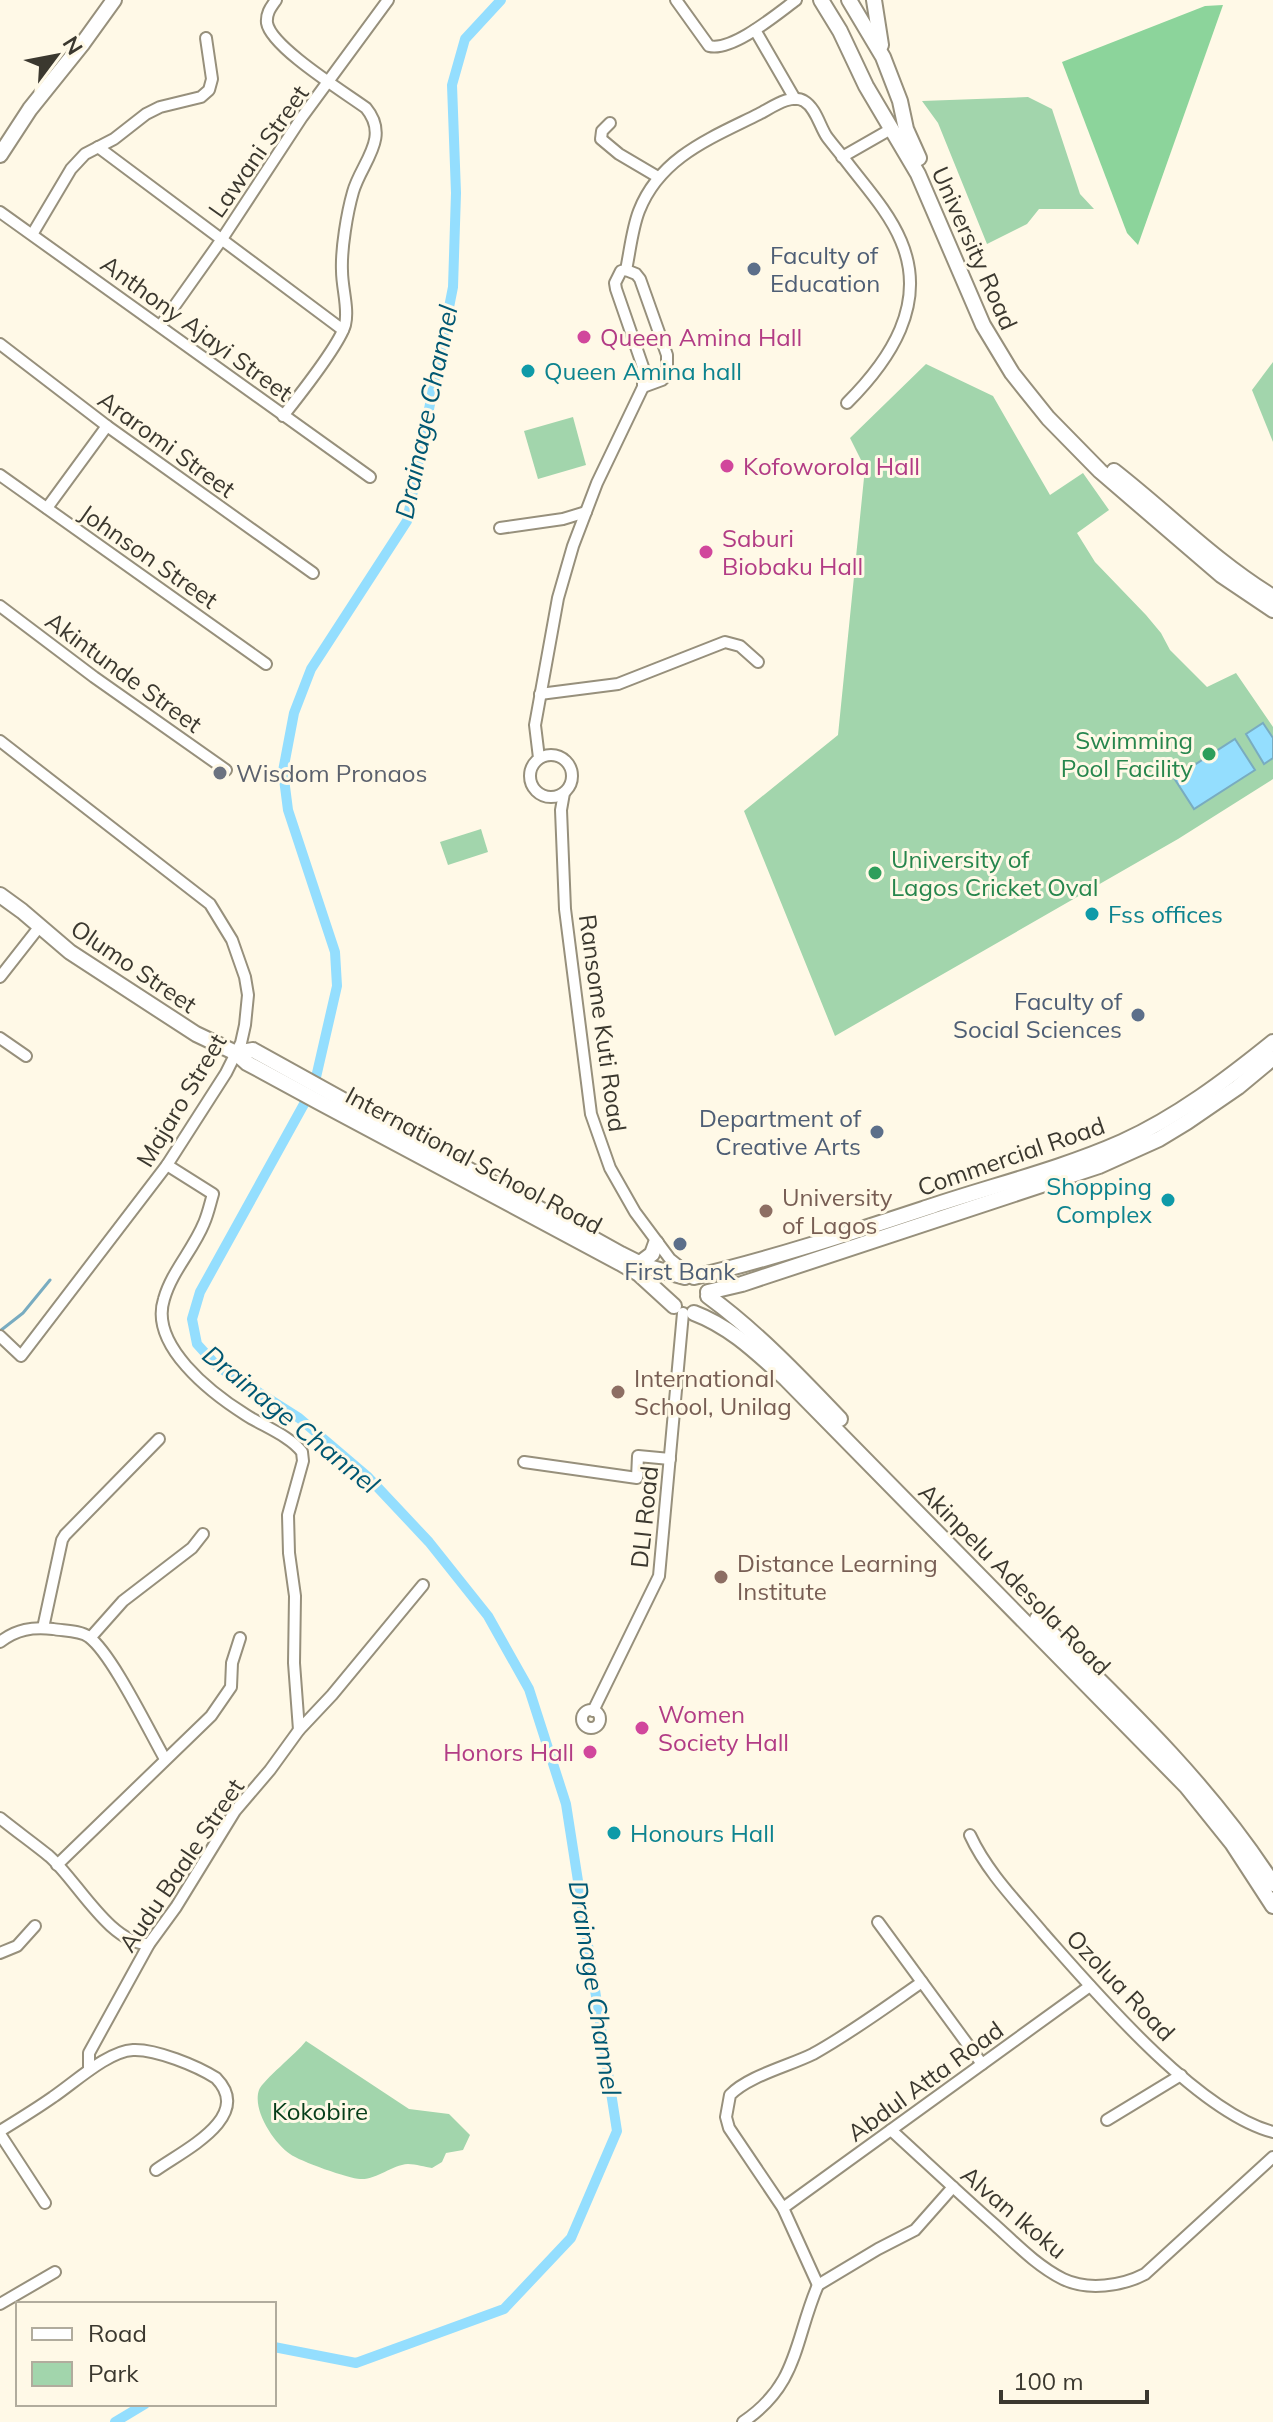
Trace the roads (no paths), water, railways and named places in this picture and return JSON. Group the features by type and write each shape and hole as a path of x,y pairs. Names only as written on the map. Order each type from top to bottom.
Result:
{"street":[{"path":"276,0 267,18 274,36 286,49 366,108 377,130 353,191 341,266 346,311 343,330 283,416"},
{"name":"Lawani Street","path":"161,325 302,117 388,0"},
{"path":"694,0 679,4 709,46 717,48 755,30 796,0"},
{"name":"University Road","path":"821,0 840,31 866,86 918,174 983,325 1030,396 1100,471 1200,558 1239,589 1273,610"},
{"path":"834,0 840,31"},
{"name":"University Road","path":"849,0 883,57 900,101 906,129 981,300 1017,364 1060,417 1104,463 1150,498 1217,560 1273,597"},
{"path":"874,0 883,57"},
{"path":"0,155 30,109 113,1"},
{"path":"755,30 795,99"},
{"path":"33,233 71,169 85,154 114,139 146,114 160,107 201,97 209,90 212,79 206,38"},
{"path":"866,86 868,78 875,73 883,73 891,82"},
{"path":"626,270 639,211 658,177 675,159 784,101 803,100 887,217 901,241 908,263 910,290 907,315 889,354 873,378 847,403"},
{"path":"610,123 602,131 601,139 619,154 658,177"},
{"path":"842,157 891,129"},
{"path":"98,147 343,330"},
{"name":"Anthony Ajayi Street","path":"0,212 370,477"},
{"path":"539,758 535,725 558,598 586,512 615,441 643,387 643,367 616,289 619,273 626,270"},
{"path":"626,270 640,279 667,355 667,375 643,387"},
{"name":"Araromi Street","path":"0,344 107,426 313,573"},
{"path":"47,508 107,426"},
{"path":"0,491 4,478"},
{"name":"Johnson Street","path":"4,478 266,664"},
{"path":"500,528 563,519 586,512"},
{"name":"Akintunde Street","path":"0,606 226,770"},
{"path":"540,694 618,684 725,642 740,646 758,662"},
{"name":"Majaro Street","path":"0,741 189,886 219,914 232,940 248,995 243,1038 245,1055 226,1073 167,1165 21,1356 1,1337"},
{"path":"559,757 569,767 570,784 564,793 554,797 544,796 533,787 531,770 539,758 559,757"},
{"name":"Ransome Kuti Road","path":"564,793 561,810 565,909 591,1114 610,1168 635,1212 656,1243 690,1277"},
{"name":"Olumo Street","path":"0,895 70,952 196,1034 245,1055"},
{"path":"0,977 40,926"},
{"path":"0,1038 26,1056"},
{"name":"Commercial Road","path":"690,1277 796,1252 1093,1154 1182,1109 1273,1042"},
{"name":"International School Road","path":"245,1055 639,1274 684,1311"},
{"name":"Commercial Road","path":"708,1294 1099,1166 1159,1139 1187,1122 1273,1058"},
{"name":"International School Road","path":"322,1096 640,1263 690,1277"},
{"path":"167,1165 213,1194 203,1225 163,1300 160,1317 168,1344 212,1390 299,1447 302,1452 303,1461 288,1515 295,1596 294,1663 299,1730"},
{"path":"640,1263 652,1254 656,1243"},
{"path":"690,1277 705,1286 708,1294 701,1310 684,1311 672,1289 690,1277"},
{"name":"Akinpelu Adesola Road","path":"708,1294 809,1387 1175,1758 1227,1817 1273,1884"},
{"name":"Akinpelu Adesola Road","path":"684,1311 722,1326 786,1379 1108,1705 1210,1814 1273,1906"},
{"name":"DLI Road","path":"593,1711 659,1576 684,1311"},
{"path":"43,1628 62,1540 159,1439"},
{"path":"524,1462 637,1478 638,1456 670,1459"},
{"path":"91,1637 123,1601 192,1548 203,1534"},
{"name":"Audu Baale Street","path":"89,2070 89,2053 149,1944 176,1907 235,1811 299,1730 423,1585"},
{"path":"0,1642 28,1628 91,1637 108,1659 165,1759"},
{"path":"57,1865 211,1716 231,1687 232,1663 240,1638"},
{"path":"0,1818 57,1865 76,1890 121,1933 137,1944 149,1944"},
{"name":"Ozolua Road","path":"970,1835 995,1876 1090,1986 1181,2075 1235,2116 1273,2132"},
{"path":"878,1922 982,2064"},
{"path":"0,1953 17,1946 35,1926"},
{"path":"818,2285 783,2208 729,2128 726,2117 730,2095 746,2084 844,2036 922,1982"},
{"name":"Abdul Atta Road","path":"783,2208 1090,1986"},
{"path":"45,2203 0,2132 89,2070 129,2050 156,2054 208,2073 224,2085 229,2107 222,2121 156,2170"},
{"path":"1107,2120 1181,2075"},
{"name":"Alvan Ikoku","path":"891,2130 1048,2270 1065,2280 1109,2285 1129,2282 1145,2274 1273,2157"},
{"path":"743,2422 775,2395 785,2380 818,2285 915,2230 953,2187"},
{"path":"0,2304 55,2272"}],"water":[{"path":"1263,723 1273,738 1273,758 1264,764 1246,734"},
{"path":"1235,739 1255,770 1194,809 1174,778"}],"waterway":[{"name":"Drainage Channel","path":"276,2347 356,2363 504,2309 571,2238 617,2131 566,1804 529,1689 488,1616 429,1542 367,1476 299,1418 217,1366 197,1344 192,1319 200,1292 314,1086 337,986 335,952 288,810 283,771 294,713 311,669 407,521 453,287 456,193 452,85 465,39 501,0"},
{"path":"0,1331 23,1313 50,1280"},
{"name":"Drainage Channel","path":"115,2422 142,2406"}],"place":[{"name":"Faculty of Education","path":"754,269"},
{"name":"Queen Amina Hall","path":"584,337"},
{"name":"Queen Amina hall","path":"528,371"},
{"name":"Kofoworola Hall","path":"727,466"},
{"name":"Saburi Biobaku Hall","path":"706,552"},
{"name":"Swimming Pool Facility","path":"1209,754"},
{"name":"Wisdom Pronaos","path":"220,773"},
{"name":"University of Lagos Cricket Oval","path":"875,873"},
{"name":"Fss offices","path":"1092,914"},
{"name":"Faculty of Social Sciences","path":"1138,1015"},
{"name":"Department of Creative Arts","path":"877,1132"},
{"name":"Shopping Complex","path":"1168,1200"},
{"name":"University of Lagos","path":"766,1211"},
{"name":"First Bank","path":"680,1244"},
{"name":"International School, Unilag","path":"618,1392"},
{"name":"Distance Learning Institute","path":"721,1577"},
{"name":"Women Society Hall","path":"642,1728"},
{"name":"Honors Hall","path":"590,1752"},
{"name":"Honours Hall","path":"614,1833"}],"park label":[{"name":"Kokobire","path":"320,2111"}]}
